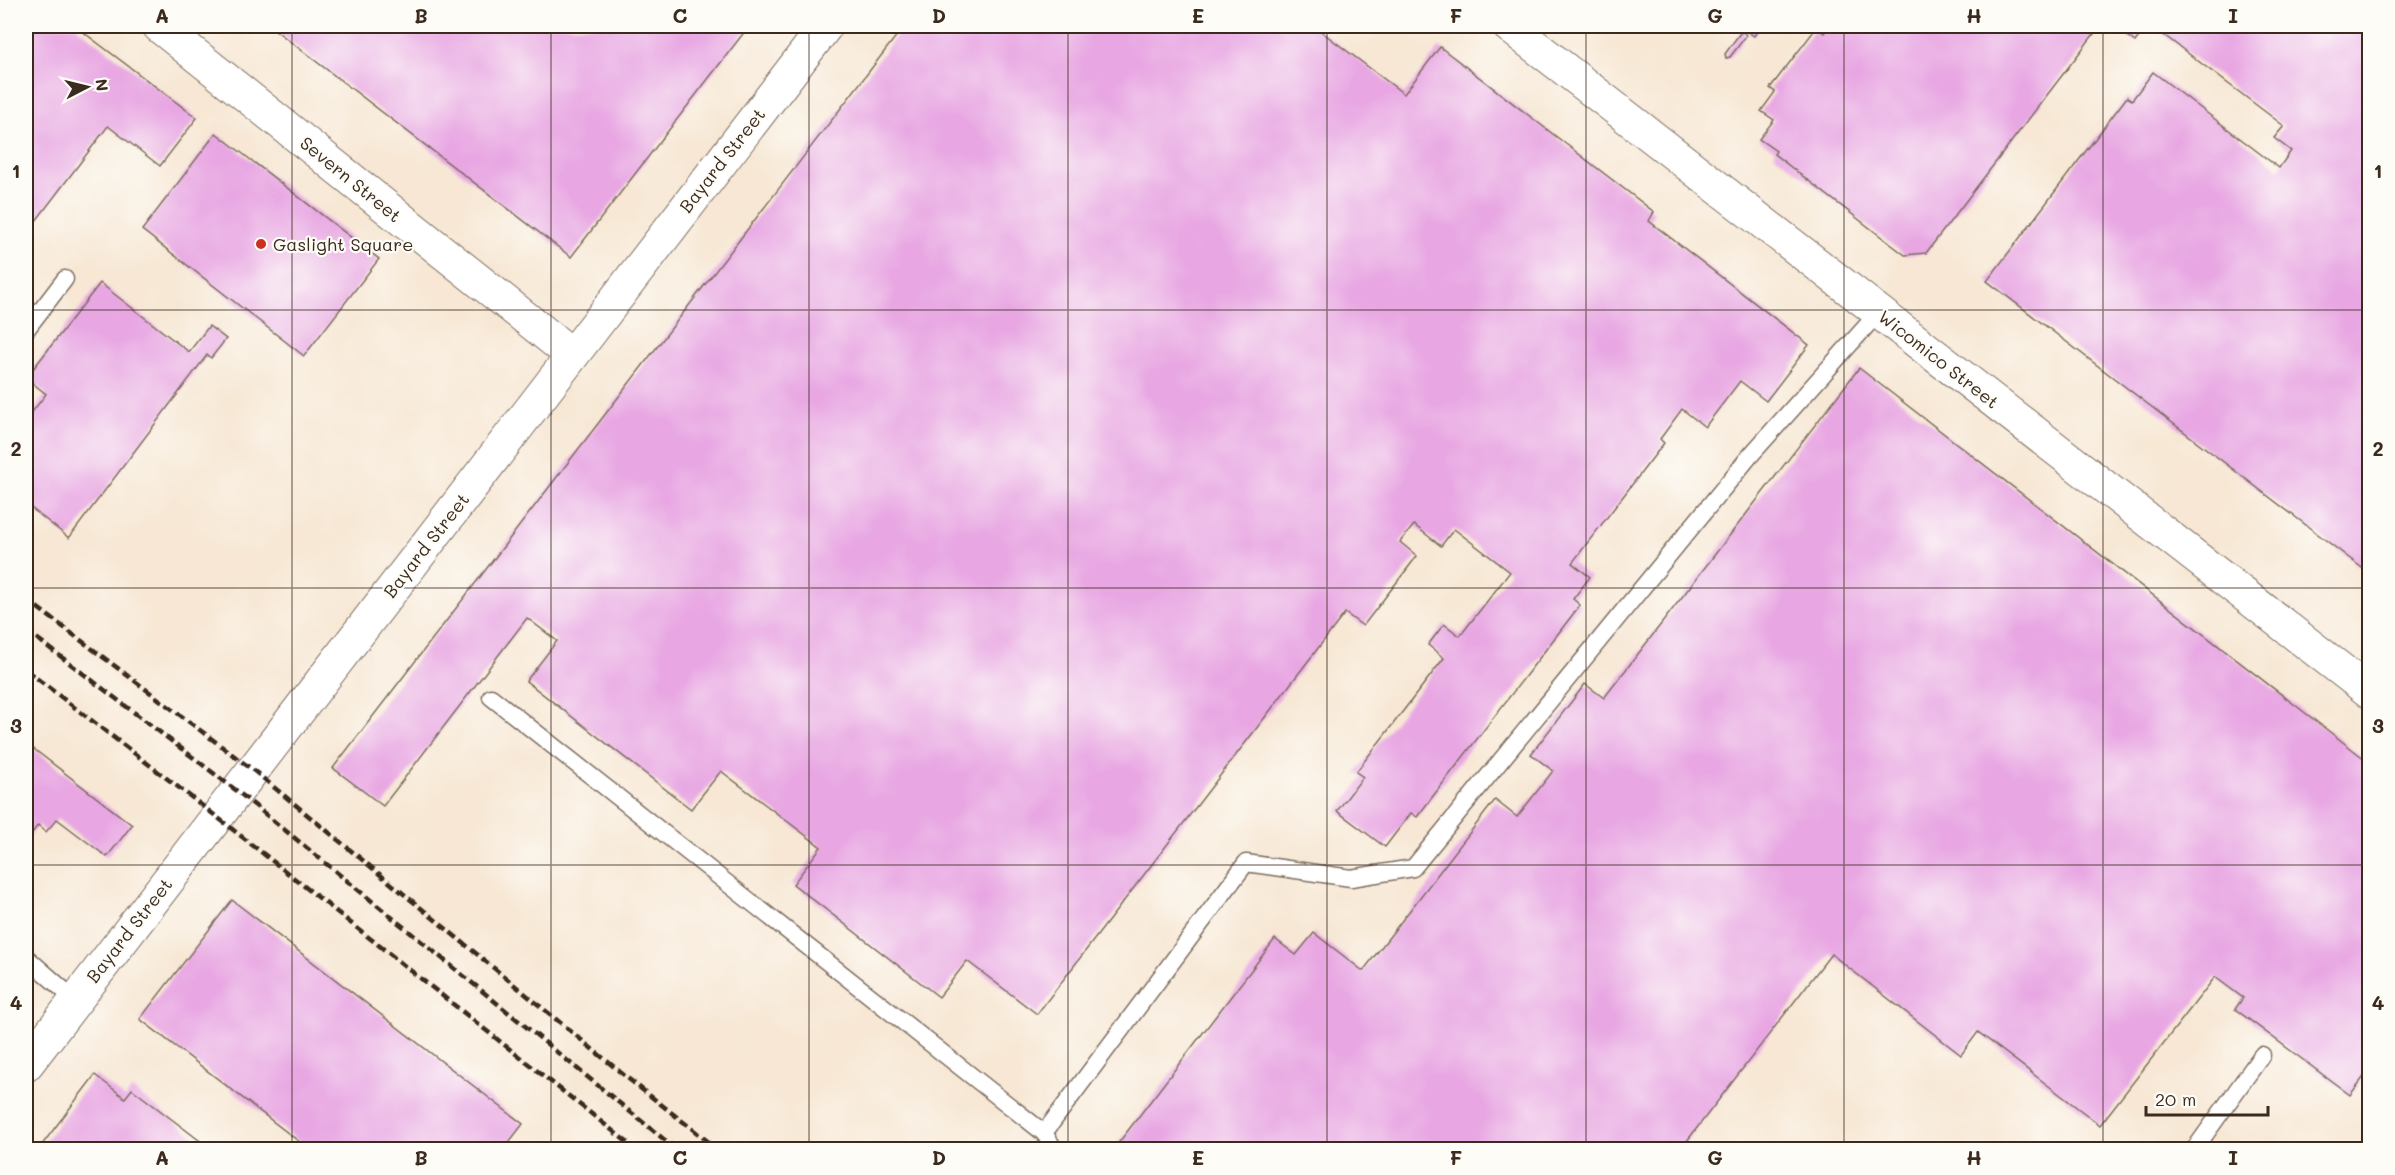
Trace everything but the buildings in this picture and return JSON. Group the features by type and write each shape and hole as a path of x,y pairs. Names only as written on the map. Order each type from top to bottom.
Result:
{"street":[{"name":"Severn Street","path":"159,26 572,355"},
{"name":"Bayard Street","path":"26,1065 826,26"},
{"name":"Wicomico Street","path":"1509,26 2370,692"}],"lane":[{"path":"26,330 65,279"},
{"path":"1044,1133 1246,863 1351,878 1413,868 1749,457 1878,313"},
{"path":"490,696 1044,1133 1054,1149"},
{"path":"26,957 75,1000"},
{"path":"2194,1149 2262,1055"}],"railway":[{"path":"26,599 253,770 630,1080 719,1150"},
{"path":"26,630 237,791 677,1150"},
{"path":"26,670 217,817 637,1150"}],"place":[{"name":"Gaslight Square","path":"261,244"}]}
